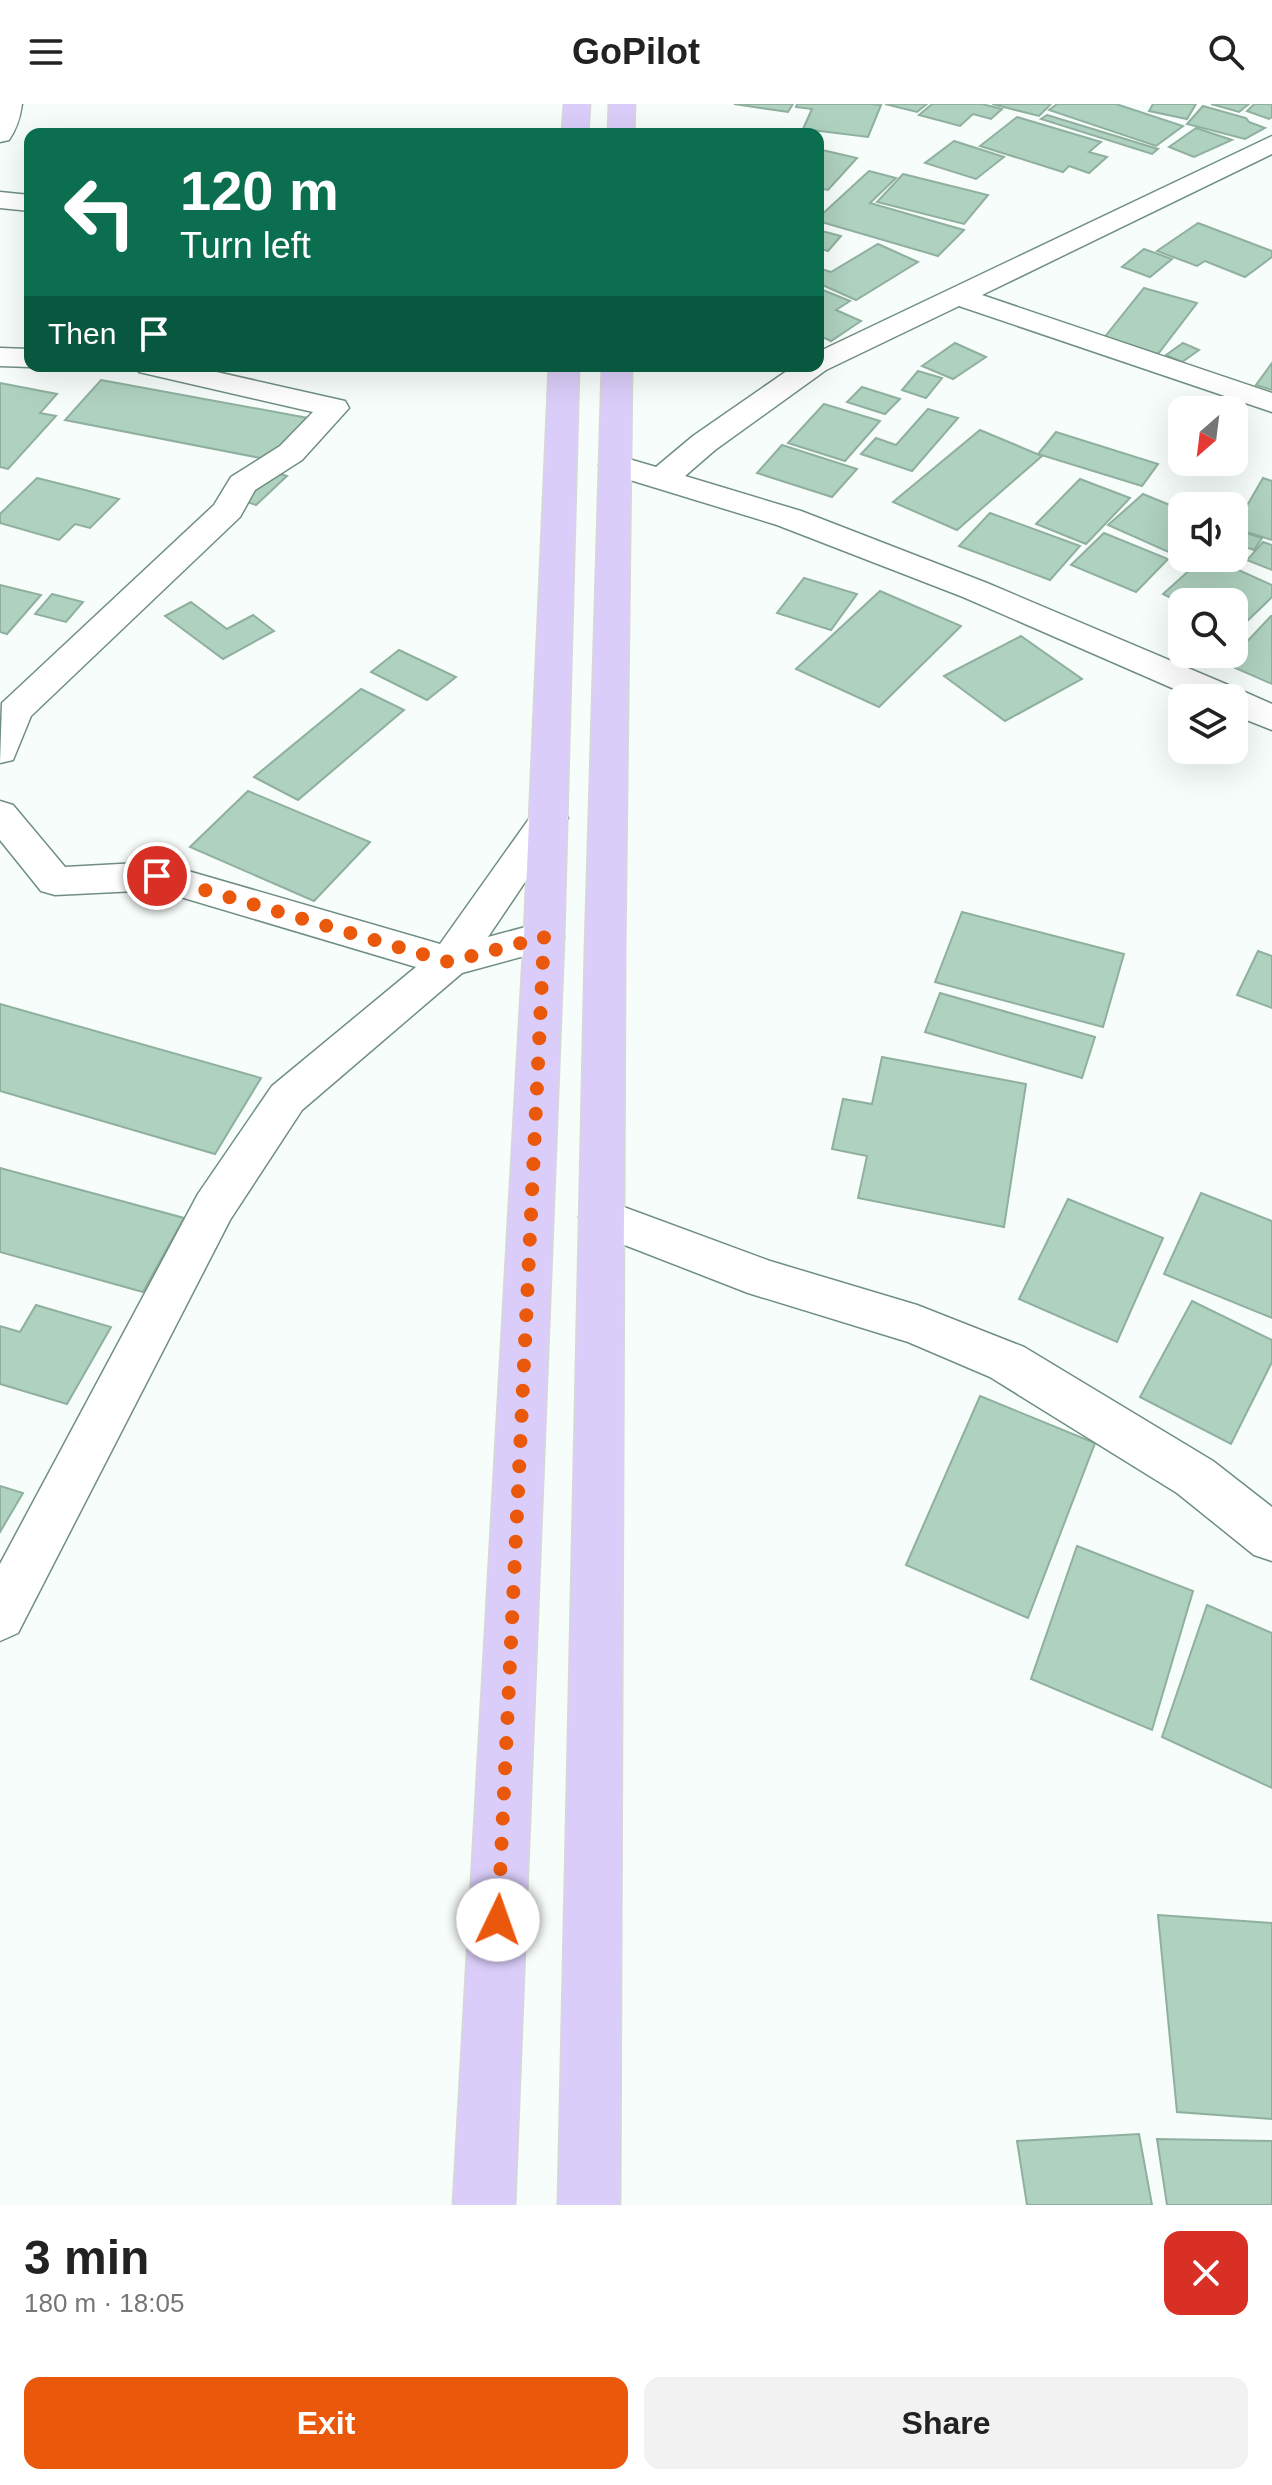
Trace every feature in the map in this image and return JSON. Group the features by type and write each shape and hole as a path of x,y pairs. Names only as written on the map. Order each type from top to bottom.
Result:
{"main road":[{"path":"575,128 577,104"},
{"path":"621,128 622,104"},
{"path":"484,2205 544,937 564,372"},
{"path":"589,2205 617,372"}],"street":[{"path":"0,134 6,123 9,104"},
{"path":"824,361 1272,144"},
{"path":"0,200 24,202"},
{"path":"955,295 1272,403"},
{"path":"0,357 24,358"},
{"path":"0,751 15,711 228,510 242,484 291,453 334,408 176,372"},
{"path":"662,479 704,443 806,372"},
{"path":"615,465 789,518 960,585 1194,684"},
{"path":"1248,707 1272,718"},
{"path":"1,804 55,881 157,876 449,962 544,937"},
{"path":"0,1616 214,1207 287,1098 449,962 549,818"},
{"path":"602,1217 764,1279 917,1325 1007,1362 1195,1477 1272,1538"}],"building":[{"path":"734,104 793,104 788,112"},
{"path":"797,104 881,105 868,137 824,132 824,128 803,128 812,109 796,107"},
{"path":"885,104 927,104 917,112"},
{"path":"932,104 982,104 1002,109 991,119 973,114 960,126 919,115"},
{"path":"992,104 1051,104 1039,116"},
{"path":"1057,104 1116,104 1183,126 1156,146 1049,110"},
{"path":"1153,104 1196,104 1187,119 1149,111"},
{"path":"1211,104 1249,104 1239,112"},
{"path":"1254,104 1272,104 1272,117 1269,119 1247,111"},
{"path":"1203,106 1246,118 1265,128 1245,139 1187,124"},
{"path":"1047,115 1158,149 1152,154 1041,119"},
{"path":"1017,117 1101,142 1089,152 1107,157 1089,173 1069,166 1063,172 980,146"},
{"path":"1196,128 1232,140 1194,157 1169,147"},
{"path":"954,141 1004,157 976,179 925,163"},
{"path":"824,150 857,158 828,190 824,189"},
{"path":"869,171 896,178 870,203 964,230 938,256 824,223 824,212"},
{"path":"903,174 988,195 964,224 877,202"},
{"path":"1198,223 1272,251 1272,257 1245,277 1205,261 1197,266 1157,251"},
{"path":"824,232 841,236 828,251 824,250"},
{"path":"878,244 918,262 856,300 824,286 824,270 831,272"},
{"path":"1144,249 1172,259 1150,277 1122,267"},
{"path":"1144,288 1197,303 1158,354 1104,338"},
{"path":"824,290 850,301 836,310 861,321 831,341 824,338"},
{"path":"955,343 986,357 953,379 922,366"},
{"path":"1183,343 1199,350 1182,362 1166,355"},
{"path":"1272,363 1272,390 1256,385"},
{"path":"918,371 942,378 926,398 902,390"},
{"path":"101,380 308,418 276,461 65,420"},
{"path":"0,383 57,394 40,413 56,416 8,469 0,467"},
{"path":"862,387 900,399 885,414 847,402"},
{"path":"824,404 880,421 845,461 788,443"},
{"path":"928,409 958,418 912,471 861,454 876,438 896,445"},
{"path":"980,430 1042,456 957,530 893,502"},
{"path":"1056,432 1158,464 1142,486 1038,454"},
{"path":"782,445 857,469 832,497 757,473"},
{"path":"270,471 287,476 256,505 238,499"},
{"path":"37,478 119,499 90,528 75,524 59,540 0,523 0,514"},
{"path":"1263,478 1272,481 1272,540 1248,532 1248,504"},
{"path":"1080,479 1130,498 1086,544 1036,524"},
{"path":"1143,494 1168,504 1168,552 1108,525"},
{"path":"990,513 1080,546 1050,580 959,546"},
{"path":"1104,533 1168,559 1136,592 1071,565"},
{"path":"1248,534 1262,538 1254,550 1248,548"},
{"path":"1263,542 1272,545 1272,570 1248,559"},
{"path":"1187,572 1243,572 1272,585 1272,597 1248,620 1248,588 1170,588"},
{"path":"804,578 857,594 831,630 777,613"},
{"path":"0,585 41,595 7,634 0,632"},
{"path":"880,591 961,626 879,707 796,669"},
{"path":"52,594 83,602 66,622 35,614"},
{"path":"191,602 227,629 253,615 274,631 223,659 165,616"},
{"path":"1272,616 1272,684 1235,668 1248,668 1248,641"},
{"path":"1021,636 1082,679 1005,721 944,676"},
{"path":"399,650 456,677 427,700 371,672"},
{"path":"361,689 404,710 298,800 254,777"},
{"path":"248,791 370,842 314,901 190,847"},
{"path":"962,912 1124,954 1103,1027 935,982"},
{"path":"1258,951 1272,956 1272,1008 1237,995"},
{"path":"940,993 1095,1037 1082,1078 925,1032"},
{"path":"0,1004 261,1078 215,1154 0,1091"},
{"path":"882,1057 1026,1084 1004,1227 858,1198 867,1156 832,1149 843,1099 872,1104"},
{"path":"0,1168 184,1218 143,1292 0,1252"},
{"path":"1201,1193 1272,1221 1272,1318 1164,1274"},
{"path":"1068,1199 1163,1238 1117,1342 1019,1299"},
{"path":"1192,1301 1272,1340 1272,1362 1231,1444 1140,1397"},
{"path":"36,1305 111,1327 67,1404 0,1384 0,1326 20,1332"},
{"path":"980,1396 1095,1443 1028,1618 906,1565"},
{"path":"0,1486 23,1493 0,1532"},
{"path":"1077,1546 1193,1591 1152,1730 1031,1679"},
{"path":"1207,1605 1272,1633 1272,1788 1162,1737"},
{"path":"1158,1915 1272,1923 1272,2119 1177,2112"},
{"path":"1139,2134 1152,2205 1027,2205 1017,2141"},
{"path":"1157,2139 1272,2141 1272,2205 1167,2205"}],"route":[{"path":"157,876 449,962 544,937 498,1920"}]}
